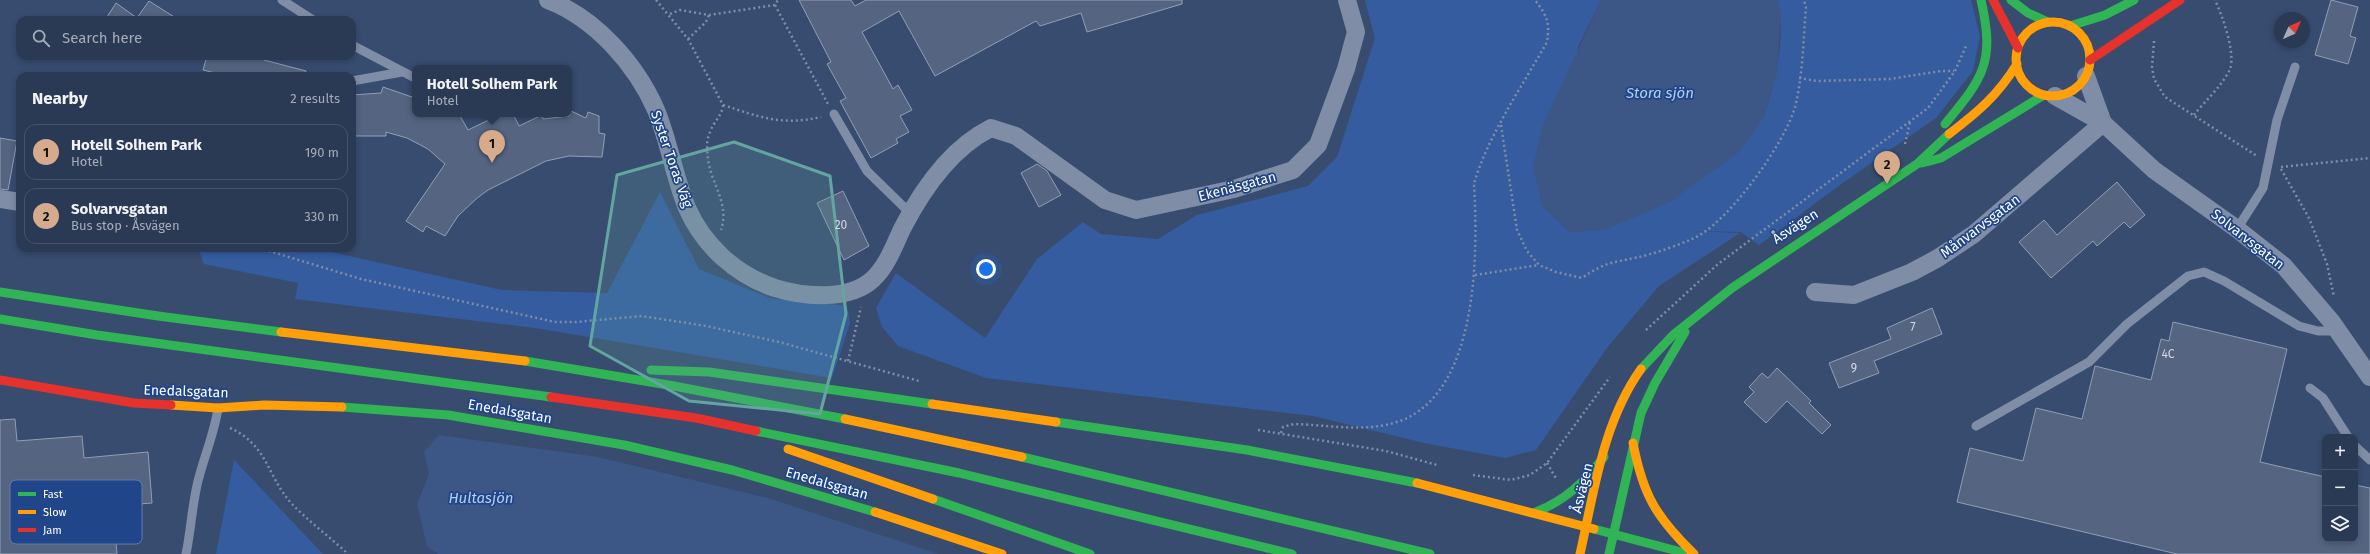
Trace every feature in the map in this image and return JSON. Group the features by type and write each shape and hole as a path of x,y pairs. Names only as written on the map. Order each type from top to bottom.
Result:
{"main road":[{"path":"1901,175 1962,105 1986,66 1990,46 1981,0"},
{"path":"1993,0 2018,48"},
{"path":"2011,0 2028,14 2048,22 2070,26 2083,38 2088,68"},
{"path":"2070,26 2105,15 2134,0"},
{"path":"2048,22 2029,31 2018,48 2016,64 2026,84 2050,95 2075,88 2088,68 2180,0"},
{"name":"Åsvägen","path":"1581,551 1604,457 1627,392 1643,365 1660,344 1784,249 1917,164 1931,148 1988,102 2002,88 2016,64"},
{"name":"Åsvägen","path":"1917,164 1941,158 2050,95"},
{"path":"0,292 211,324 323,336 562,367 856,419 1029,458 1430,554"},
{"name":"Åsvägen","path":"1609,553 1641,413 1655,383 1693,318"},
{"path":"0,319 97,335 519,392 696,418 959,473 1292,554"},
{"path":"562,367 709,372 1247,450 1435,487 1536,512 1586,527 1689,554"},
{"name":"Enedalsgatan","path":"0,380 134,403 218,408 264,405 364,408 448,415 624,445 732,470 900,519 1002,554"},
{"path":"696,418 1090,554"},
{"path":"1633,443 1644,492 1664,524 1694,554"},
{"path":"1536,512 1567,499 1578,490 1604,457"}],"street":[{"name":"Syster Toras Väg","path":"548,0 579,16 601,34 646,89 656,111 688,208 710,246 750,278 788,292 839,294 856,290 872,280 882,270 910,213 932,178 976,136 991,128 1016,136"},
{"name":"Ekenäsgatan","path":"1016,136 1105,200 1136,210 1234,189 1293,170 1318,145 1346,69 1356,32 1347,0"},
{"path":"2088,68 2103,123"},
{"path":"2050,95 2103,123"},
{"name":"Solvarvsgatan","path":"2103,123 2154,170 2237,229 2284,266 2335,326 2370,377"},
{"name":"Månvarvsgatan","path":"1815,292 1854,295 1912,272 1938,258 1974,234 2103,123"},
{"path":"0,199 16,201"}],"lane":[{"path":"282,0 307,16"},
{"path":"356,47 412,77"},
{"path":"2237,229 2263,188 2276,120 2295,68"},
{"path":"356,80 402,72"},
{"path":"834,114 867,171 910,213"},
{"path":"1976,426 2089,362 2127,324 2188,276 2204,272 2224,281 2299,326 2318,331 2335,326"},
{"path":"2310,388 2323,398 2346,434"},
{"path":"186,554 194,499 208,441 216,422 218,408"},
{"path":"2358,449 2370,460"}],"path":[{"path":"656,0 670,14 688,38 723,104 722,114 710,131 707,140 708,160 724,210 724,220 721,230 710,246"},
{"path":"775,5 778,0"},
{"path":"1281,433 1284,427 1294,424 1367,427 1400,420 1429,402 1450,375 1463,340 1475,275 1474,184 1478,171 1501,124 1547,42 1549,26 1544,12 1535,0"},
{"path":"1501,124 1518,230 1526,251 1539,265 1556,272 1582,278 1599,266 1612,261 1647,255 1694,238 1727,213 1743,196 1775,149 1794,110 1799,78 1806,8 1804,0"},
{"path":"2194,115 2225,77 2230,69 2232,60 2227,37 2215,0"},
{"path":"723,104 781,122 800,122 834,114 775,5"},
{"path":"670,14 680,10 709,15 775,5"},
{"path":"688,38 706,22 709,15"},
{"path":"2154,35 2152,67 2158,88 2170,102 2194,115 2268,163 2280,167 2370,158"},
{"path":"1643,334 1653,322 1718,264 1928,108 1955,71 1968,42"},
{"path":"1799,78 1817,80 1896,79 1941,71 1955,71"},
{"path":"1905,144 1910,122"},
{"path":"2280,167 2309,218 2327,264 2334,297 2335,326"},
{"path":"272,252 361,279 554,322 576,322 642,316 713,327 779,342 922,382"},
{"path":"1475,275 1539,265"},
{"path":"848,361 861,306 856,290"},
{"path":"1466,473 1511,480 1530,475 1547,463 1615,371"},
{"path":"216,422 246,435 260,451 291,502 348,554"},
{"path":"1252,429 1386,451 1444,467"}],"highlighted area":[{"path":"734,142 830,176 846,314 820,414 689,401 590,346 617,175"}],"shaded area":[{"path":"1365,0 1601,0 1577,49 1764,117 1776,74 1780,44 1780,14 1777,0 1971,0 1980,36 1973,71 1936,118 1844,182 1759,245 1741,232 1688,231 1740,233 1659,286 1607,348 1536,450 1505,458 1424,443 1313,416 986,378 898,346 882,327 876,308 896,273 985,338 1037,259 1083,222 1101,234 1158,239 1197,215 1308,186 1337,157 1375,38"},
{"path":"660,192 699,269 770,298 847,306 850,323 832,378 535,328 295,299 298,283 204,264 200,252 331,252 502,290 607,293"},
{"path":"234,460 323,554 216,554"}],"water":[{"name":"Stora sjön","path":"1601,0 1777,0 1781,14 1777,73 1764,117 1739,152 1670,202 1604,230 1569,232 1542,206 1533,166 1543,125"},
{"name":"Hultasjön","path":"439,435 598,457 771,499 938,554 438,554 427,546 417,504 429,474 424,452"}],"building":[{"path":"799,0 851,0 855,6 866,0 1182,0 1182,4 1087,32 1081,13 1040,26 1036,21 935,76 899,11 862,32 893,89 898,85 912,110 900,116 909,132 896,139 898,143 871,158 840,101 846,98 827,64 831,62"},
{"path":"2331,0 2358,7 2350,36 2356,38 2348,64 2315,55"},
{"path":"149,1 173,16 138,16"},
{"path":"116,3 134,16 108,16"},
{"path":"206,60 264,60 306,71 211,72 203,70"},
{"path":"383,87 412,97 412,117 461,117 468,130 495,117 514,117 519,126 538,117 542,117 543,119 572,117 572,111 586,118 588,112 599,116 599,133 605,134 602,157 569,156 546,161 488,190 458,216 445,236 426,226 423,232 406,221 445,164 428,149 407,138 386,132 386,136 356,136 356,95 381,93"},
{"path":"0,138 16,141 16,146 8,190 0,189"},
{"path":"1037,164 1047,171 1061,195 1039,207 1021,173"},
{"path":"2117,182 2145,215 2130,228 2124,222 2097,246 2093,241 2051,278 2019,242 2044,220 2057,235"},
{"path":"843,191 869,246 844,260 817,203"},
{"path":"1932,308 1942,334 1874,361 1879,373 1839,388 1829,363 1891,339 1887,328"},
{"path":"2173,322 2287,349 2260,462 2322,476 2322,542 2358,542 2358,486 2370,488 2370,554 2177,554 1957,502 1970,448 2023,461 2036,408 2082,419 2095,366 2151,380 2161,339 2169,341"},
{"path":"1777,368 1811,401 1809,403 1831,425 1822,434 1787,401 1766,423 1744,402 1754,392 1749,387 1762,373 1768,378"},
{"path":"15,419 17,441 82,436 84,458 148,452 152,503 142,504 142,480 10,480 10,544 116,544 117,554 0,554 0,420"}],"traffic: fast":[{"path":"1945,124 1969,94 1983,68 1987,39 1981,0"},
{"path":"2011,0 2028,13 2048,22"},
{"path":"2070,26 2105,15 2134,0"},
{"path":"1922,163 1941,158 2044,95"},
{"path":"1641,369 1673,335 1732,288 1917,164 1949,134"},
{"path":"0,292 158,316 281,332"},
{"path":"0,319 97,335 551,397"},
{"path":"1609,554 1641,413 1655,383 1685,332"},
{"path":"525,361 674,386 845,419"},
{"path":"651,370 709,372 932,404"},
{"path":"342,407 448,415 624,445 732,470 875,512"},
{"path":"1056,422 1247,450 1417,483"},
{"path":"756,431 959,473 1292,554"},
{"path":"1022,457 1430,554"},
{"path":"1536,512 1556,502 1574,489 1604,457"},
{"path":"933,499 1090,554"},
{"path":"1594,529 1689,554"}],"traffic: slow":[{"path":"2053,22 2067,25 2079,33 2087,45 2090,59 2087,73 2079,85 2067,93 2053,96 2039,93 2027,85 2019,73 2016,59 2019,45 2027,33 2039,25 2053,22"},
{"path":"1949,134 1995,94 2017,64"},
{"path":"281,332 525,361"},
{"path":"1580,554 1595,482 1609,434 1617,412 1641,369"},
{"path":"932,404 1056,422"},
{"path":"171,405 218,408 264,405 342,407"},
{"path":"845,419 1022,457"},
{"path":"1633,443 1641,477 1653,504 1670,528 1694,554"},
{"path":"788,449 933,499"},
{"path":"1417,483 1594,529"},
{"path":"875,512 1002,554"}],"traffic: jam":[{"path":"1993,0 2018,48"},
{"path":"2090,60 2180,0"},
{"path":"0,380 134,403 171,405"},
{"path":"551,397 696,418 756,431"}],"place":[{"name":"Hotell Solhem Park","path":"492,163"},
{"name":"Solvarvsgatan","path":"1887,184"}]}
